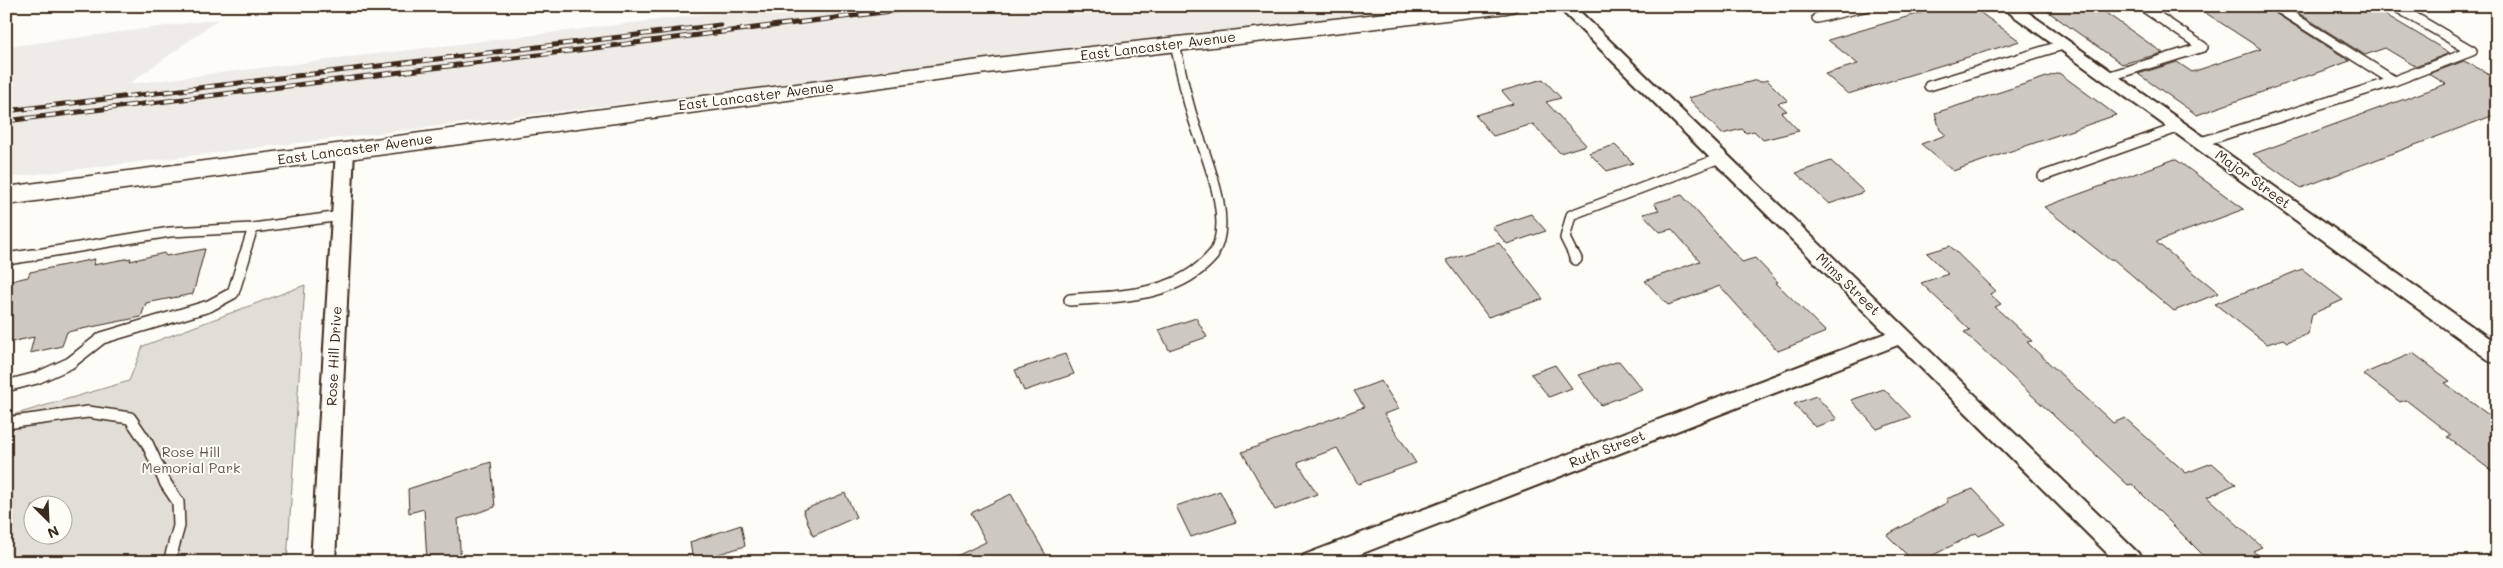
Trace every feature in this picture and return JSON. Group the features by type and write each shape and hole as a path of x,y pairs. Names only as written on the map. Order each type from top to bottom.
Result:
{"main road":[{"name":"East Lancaster Avenue","path":"6,196 975,68 1507,6"}],"street":[{"name":"Mims Street","path":"1565,6 2132,562"},
{"name":"Major Street","path":"2008,6 2497,355"},
{"name":"Rose Hill Drive","path":"322,562 345,150"},
{"name":"Ruth Street","path":"1312,562 1901,336"}],"lane":[{"path":"1816,18 1868,6"},
{"path":"2107,77 2203,47 2142,6"},
{"path":"2275,6 2394,81"},
{"path":"2201,142 2394,81 2472,51 2395,6"},
{"path":"1070,300 1149,292 1166,287 1186,276 1217,250 1222,225 1218,198 1192,114 1175,44"},
{"path":"1929,86 2063,45"},
{"path":"2043,176 2180,127"},
{"path":"1576,259 1565,238 1571,215 1720,158"},
{"path":"6,259 170,232 253,228 341,216"},
{"path":"6,386 37,378 70,363 102,338 209,306 233,292 253,228"},
{"path":"6,423 88,412 130,418 147,443 166,484 178,502 178,526 169,562"}],"shaded area":[{"path":"772,6 1436,6 6,178 6,47 219,19 129,84"}],"green space":[{"name":"Rose Hill Memorial Park","path":"305,285 287,562 6,562 6,417 129,381 143,346"}],"building":[{"path":"1944,6 1971,6 2020,41 1848,94 1825,74 1858,64 1828,40"},
{"path":"2040,6 2096,6 2163,53 2122,64"},
{"path":"2195,6 2269,6 2272,11 2350,61 2197,115 2138,74 2177,62 2192,72 2261,49"},
{"path":"2287,6 2371,6 2450,53 2415,66 2385,48 2365,55"},
{"path":"2464,61 2497,78 2497,114 2301,188 2253,154 2446,84 2429,74"},
{"path":"2059,73 2116,115 1953,171 1921,144 1946,135 1940,130 1935,113"},
{"path":"1543,79 1561,98 1546,102 1586,145 1560,153 1533,124 1493,136 1475,115 1513,104 1502,91"},
{"path":"1757,80 1760,82 1767,80 1788,101 1778,103 1787,111 1781,112 1799,131 1763,140 1754,131 1746,133 1742,129 1722,134 1688,98"},
{"path":"1615,145 1633,163 1607,171 1589,153"},
{"path":"2175,159 2244,209 2156,242 2219,293 2174,311 2113,259 2110,260 2044,207"},
{"path":"1831,161 1864,192 1829,204 1796,173"},
{"path":"1682,195 1742,262 1755,258 1778,282 1776,283 1826,332 1778,351 1720,286 1668,305 1645,281 1700,261 1672,229 1660,232 1643,214 1659,210 1654,203"},
{"path":"1531,214 1546,231 1507,244 1492,227"},
{"path":"1499,243 1543,299 1488,317 1446,260"},
{"path":"1950,246 1996,291 1990,294 2001,304 1995,307 2032,341 2027,342 2113,423 2125,418 2186,473 2212,463 2236,484 2207,497 2262,547 2253,551 2265,562 2210,562 2132,484 2128,485 1964,332 1970,330 1921,283 1948,274 1927,253"},
{"path":"205,249 193,294 146,303 141,317 67,332 62,346 30,353 34,337 6,343 6,282 28,277 30,272 95,259 93,265 131,258 130,261 164,253 166,256"},
{"path":"2302,269 2343,300 2312,314 2308,334 2287,342 2283,339 2267,344 2215,304"},
{"path":"1196,318 1207,337 1169,350 1159,330"},
{"path":"2413,353 2450,381 2445,383 2497,421 2497,475 2447,437 2451,435 2406,400 2400,402 2363,374"},
{"path":"1065,354 1074,374 1024,391 1015,370"},
{"path":"1619,361 1642,389 1601,405 1578,375"},
{"path":"1555,365 1572,388 1549,397 1531,374"},
{"path":"1381,381 1399,409 1384,414 1416,463 1358,484 1337,448 1298,463 1317,494 1275,510 1242,452 1364,407 1354,391"},
{"path":"1884,389 1911,417 1877,429 1851,400"},
{"path":"1816,396 1837,419 1815,427 1794,404"},
{"path":"491,462 495,507 458,519 461,562 427,562 424,509 409,513 408,489"},
{"path":"1973,489 2006,524 1979,536 1976,533 1920,562 1914,562 1887,535 1948,502 1946,499"},
{"path":"1220,491 1236,522 1191,537 1176,506"},
{"path":"845,493 856,517 813,536 803,510"},
{"path":"1011,494 1050,562 944,562 986,542 971,513"},
{"path":"741,525 745,546 693,562 690,542"}],"railway":[{"path":"6,121 932,6"},
{"path":"6,111 720,25"}]}
